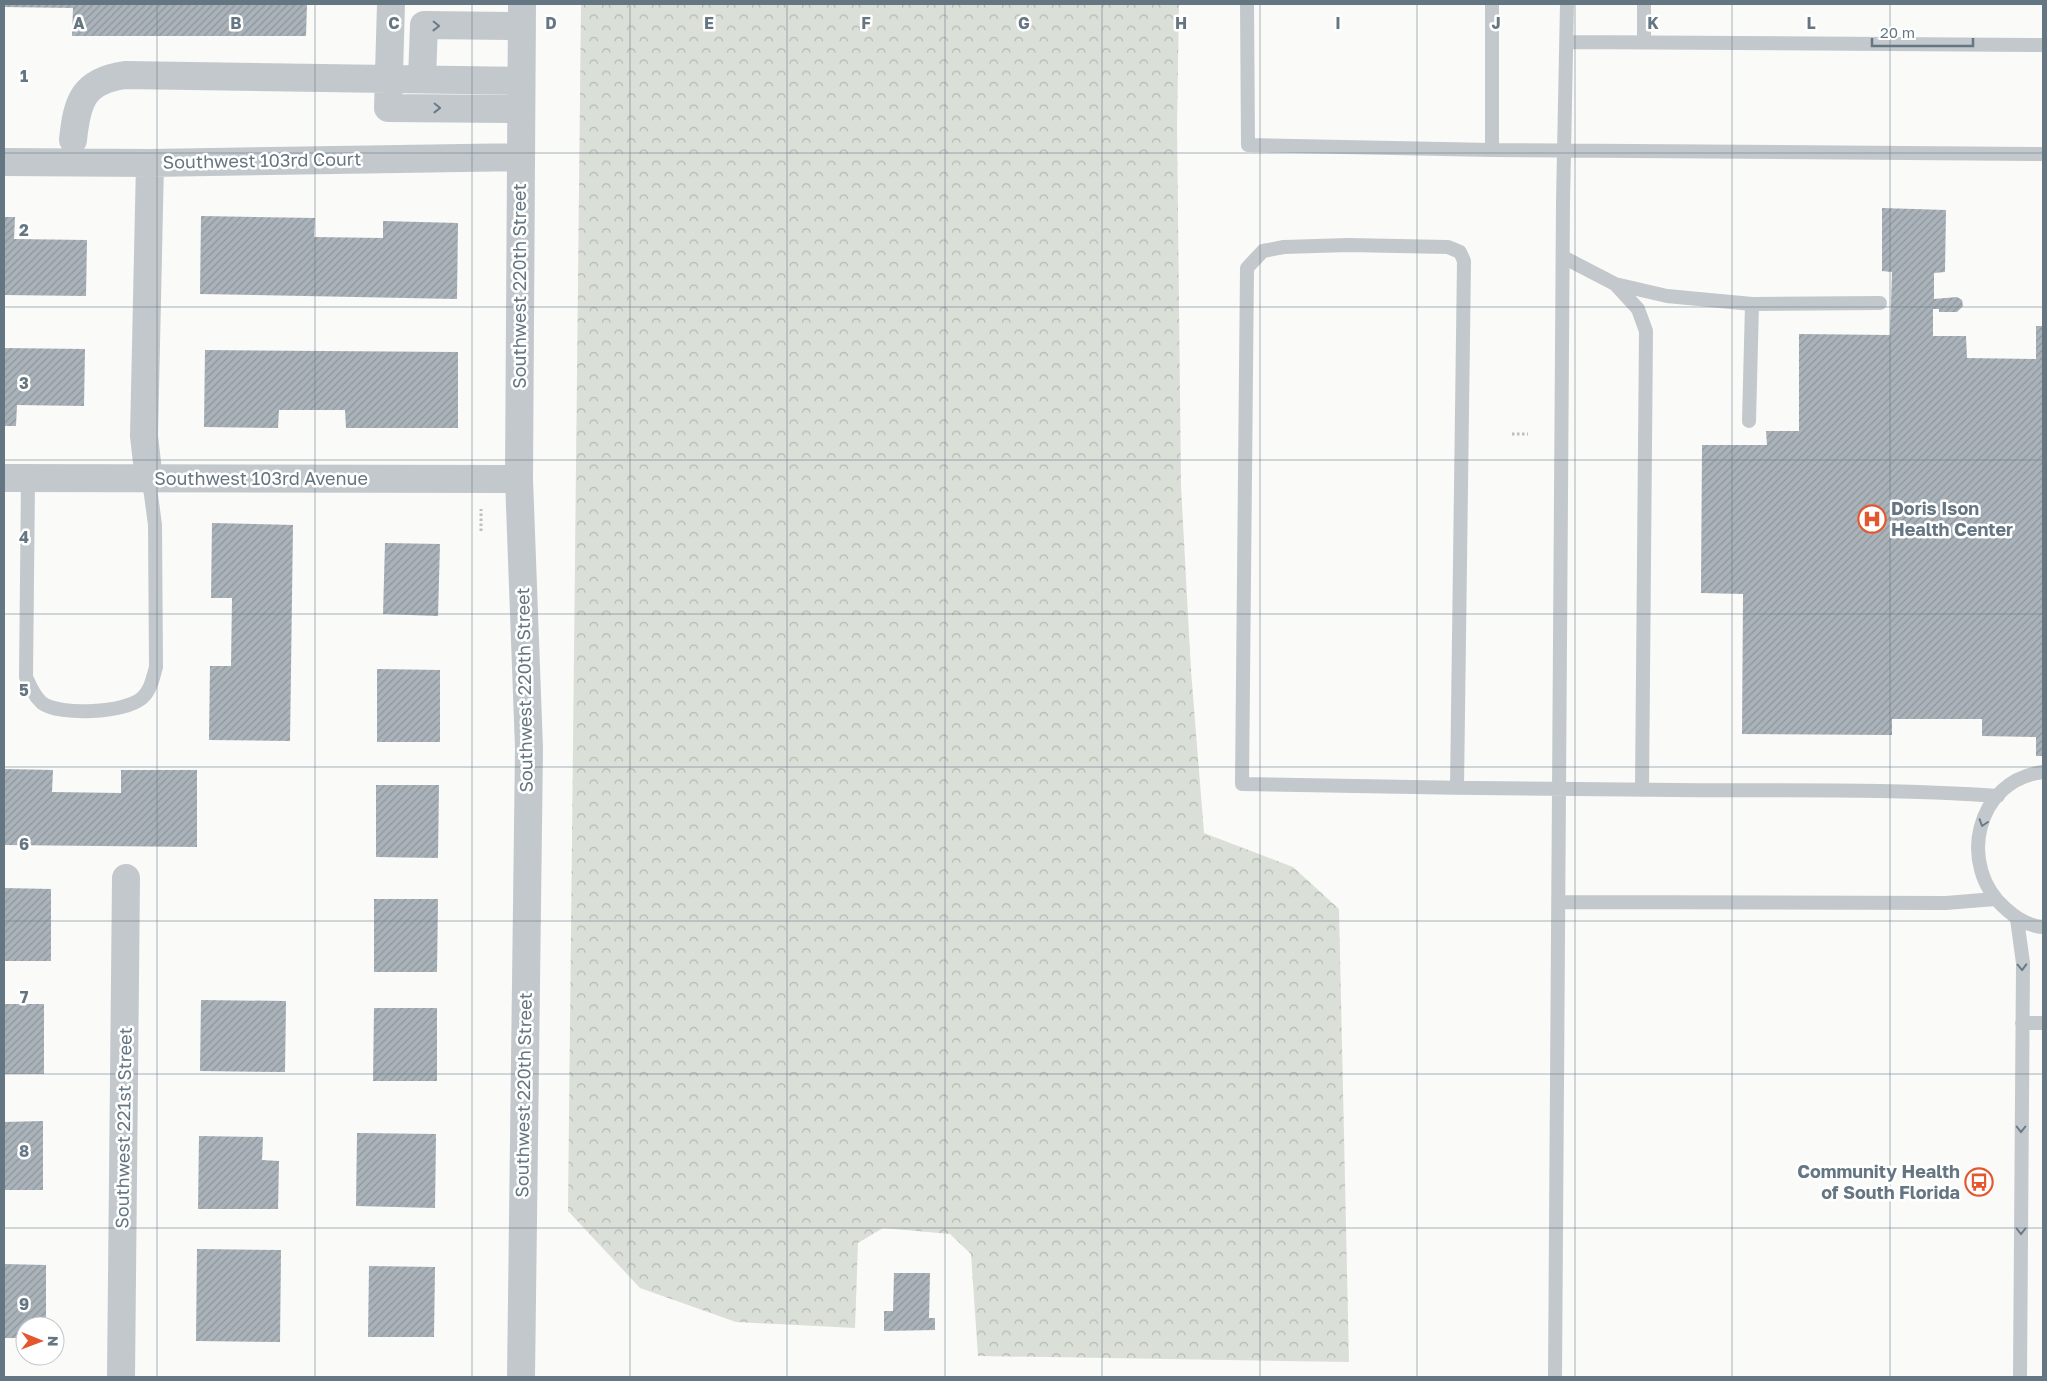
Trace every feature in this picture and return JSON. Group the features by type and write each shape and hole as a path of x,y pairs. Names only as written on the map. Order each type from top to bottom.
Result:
{"street":[{"path":"391,4 388,108 521,109"},
{"path":"422,79 424,25 522,15"},
{"name":"Southwest 220th Street","path":"521,1377 529,748 519,479 522,15"},
{"path":"73,140 75,120 80,101 90,87 108,77 125,75 521,82"},
{"name":"Southwest 103rd Court","path":"4,162 150,163 521,157"},
{"path":"149,480 144,436 150,163"},
{"name":"Southwest 103rd Avenue","path":"16,479 519,479"},
{"name":"Southwest 221st Street","path":"121,1377 126,878"}],"lane":[{"path":"1247,4 1248,146 1492,150 2043,154"},
{"path":"1492,4 1492,150"},
{"path":"1555,1377 1563,257 1567,4"},
{"path":"1644,4 1644,42"},
{"path":"1567,42 2043,45"},
{"path":"1457,788 1464,261 1460,252 1448,246 1348,245 1284,247 1263,252 1247,268 1242,784 1457,788 1946,792 1998,796"},
{"path":"1563,257 1615,284 1667,296 1752,304 1880,303"},
{"path":"1615,284 1638,309 1646,331 1642,790"},
{"path":"1749,421 1752,304"},
{"path":"16,479 26,676 33,692 43,703 63,710 124,708 142,698 151,684 156,667 154,525 149,480"},
{"path":"2043,772 2015,781 1998,796 1985,814 1978,836 1977,858 1983,880 1994,899 2017,919 2036,927 2043,927"},
{"path":"1559,902 1946,903 1994,899"},
{"path":"2017,919 2023,963 2020,1377"},
{"path":"2022,1023 2043,1023"}],"path":[{"path":"1512,434 1528,434"},
{"path":"481,531 482,503"}],"green space":[{"path":"581,4 1179,4 1177,126 1181,486 1191,671 1204,833 1293,867 1339,909 1349,1362 978,1356 971,1254 950,1234 883,1228 858,1243 855,1328 736,1322 640,1288 568,1211"}],"building":[{"path":"4,4 307,4 306,36 72,36 73,8 4,7"},
{"name":"Doris Ison Health Center","path":"1882,208 1946,210 1945,272 1934,273 1934,299 1957,297 1962,300 1963,306 1957,312 1939,312 1939,309 1933,309 1933,336 1966,336 1967,358 2036,359 2036,326 2043,326 2043,756 2036,756 2036,737 1982,736 1982,719 1892,719 1892,735 1742,734 1743,594 1701,593 1702,445 1767,445 1766,431 1799,431 1799,334 1890,335 1892,272 1882,271"},
{"path":"201,216 315,218 314,237 383,238 383,221 458,223 457,299 200,294"},
{"path":"4,217 15,217 14,239 87,240 86,296 4,295"},
{"path":"4,348 85,349 84,406 17,405 16,426 4,426"},
{"path":"205,350 458,352 458,428 346,428 345,410 279,410 278,428 204,427"},
{"path":"212,523 293,525 290,741 209,740 210,666 231,666 232,598 211,598"},
{"path":"385,543 440,544 438,616 383,614"},
{"path":"377,669 440,670 440,742 377,742"},
{"path":"4,769 53,770 52,792 121,793 121,770 197,770 197,847 4,845"},
{"path":"376,785 439,785 438,858 376,857"},
{"path":"4,888 51,889 51,961 4,961"},
{"path":"374,899 438,899 437,972 374,972"},
{"path":"201,1000 286,1001 285,1072 200,1071"},
{"path":"4,1004 44,1004 44,1074 4,1074"},
{"path":"374,1008 437,1008 437,1081 373,1081"},
{"path":"43,1121 43,1190 4,1190 4,1122"},
{"path":"357,1133 436,1134 435,1208 356,1206"},
{"path":"199,1136 263,1137 262,1160 279,1161 278,1209 198,1209"},
{"path":"197,1249 281,1250 280,1342 196,1341"},
{"path":"4,1264 46,1265 46,1316 15,1316 15,1338 4,1338"},
{"path":"369,1266 435,1267 434,1337 368,1337"},
{"path":"894,1273 930,1273 929,1318 935,1318 935,1330 884,1331 884,1311 893,1311"}],"place":[{"name":"Doris Ison Health Center","path":"1872,519"},
{"name":"Community Health of South Florida","path":"1979,1182"}]}
